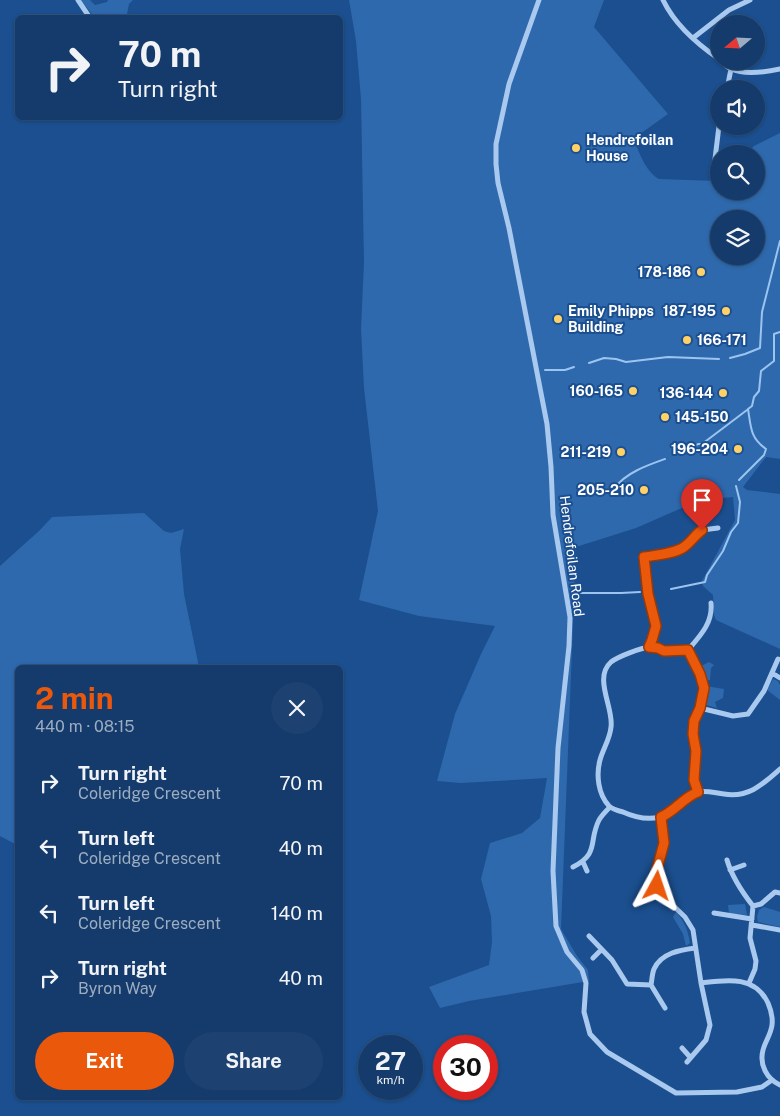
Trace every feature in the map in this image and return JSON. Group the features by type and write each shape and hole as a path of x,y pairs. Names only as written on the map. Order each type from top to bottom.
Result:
{"street":[{"path":"78,0 88,15"},
{"name":"Hendrefoilan Road","path":"539,0 509,84 496,144 496,164 498,183 509,228 547,424 553,515 570,617 569,646 558,748 553,871 556,926 567,952 582,970 586,983 584,1012 590,1034 607,1052 676,1093 737,1092 776,1083"},
{"path":"663,0 678,23 710,52"},
{"path":"693,38 729,10 750,0"},
{"path":"738,70 753,72 780,69"},
{"path":"697,508 702,530"},
{"path":"649,647 656,626 648,594 644,557 680,549 686,546 702,530 718,528"},
{"path":"713,607 709,622 702,634 688,650 664,651 649,647 621,656 611,662 605,670 604,680 611,716 611,728 600,760 597,776 602,795 610,807 642,818 661,817 670,813 686,798 698,792 729,795 746,793 764,784 780,769"},
{"path":"688,650 700,674 704,688 700,708 694,721 693,734 696,751 694,780 698,792"},
{"path":"700,708 733,716 748,714 764,691 778,659"},
{"path":"772,673 780,678"},
{"path":"573,867 583,862 591,853 600,818 610,807"},
{"path":"661,817 664,843 657,869 657,886 665,900 685,917 693,930 710,1025 706,1040 686,1062"},
{"path":"727,860 730,870 743,893 753,906 750,938 756,961 749,983"},
{"path":"583,862 588,871"},
{"path":"730,870 744,865"},
{"path":"753,906 761,904 774,892 780,892"},
{"path":"714,913 780,930"},
{"path":"590,936 612,960 627,984 651,985"},
{"path":"665,1008 651,985 654,969 665,956 679,950 695,948"},
{"path":"593,958 601,950"},
{"path":"701,983 738,980 749,983 759,990 766,999 772,1011 773,1024 763,1049 763,1068 776,1083"},
{"path":"682,1048 690,1057"}],"shaded area":[{"path":"81,0 90,0 95,5 107,2 108,0 133,0 129,4 127,14 125,15 92,15"},
{"path":"349,0 604,0 594,27 668,114 633,139 643,161 654,176 659,179 710,181 710,200 765,200 765,145 756,145 780,133 780,459 766,457 743,487 747,490 780,494 780,649 716,620 713,595 703,586 702,581 735,520 733,497 700,500 636,528 576,547 561,929 588,970 589,981 469,1001 440,1008 429,987 489,965 492,942 491,916 481,879 490,843 522,833 540,818 547,778 461,783 437,781 455,714 495,626 419,616 359,600 378,511 364,388 361,329 364,262 361,99 356,41"},
{"path":"144,513 164,531 171,533 184,529 180,549 184,594 199,665 15,665 15,844 0,836 0,566 52,517"},
{"path":"709,662 714,665 711,668 710,680 704,681 699,667"},
{"path":"773,679 778,681 780,685 780,700 767,690"},
{"path":"706,686 724,689 723,698 715,702 717,708 706,705"},
{"path":"745,904 747,915 729,914 728,905"},
{"path":"764,907 780,912 780,927 758,922 759,910"},
{"path":"676,912 688,934 690,943 686,946 683,934 673,917"}],"waterway":[{"path":"730,358 760,348 762,312 780,241"},
{"path":"739,480 764,455 766,449 754,436 748,409 752,406 754,397 759,391 761,371 774,361 774,334 780,332"},
{"path":"589,363 604,358 626,362 668,357 719,359"},
{"path":"545,370 565,370 574,367"},
{"path":"686,452 698,444 702,444 747,410"},
{"path":"615,488 631,474 665,459"},
{"path":"671,589 705,582 707,575 723,551 731,532 738,523 740,502 736,486"},
{"path":"577,593 640,592"}],"place":[{"name":"Hendrefoilan House","path":"576,148"},
{"name":"178-186","path":"701,272"},
{"name":"187-195","path":"726,311"},
{"name":"Emily Phipps Building","path":"558,319"},
{"name":"166-171","path":"687,340"},
{"name":"160-165","path":"633,391"},
{"name":"136-144","path":"723,393"},
{"name":"145-150","path":"665,417"},
{"name":"196-204","path":"738,449"},
{"name":"211-219","path":"621,452"},
{"name":"205-210","path":"644,490"}],"route":[{"path":"657,886 657,869 664,843 661,817 677,808 686,798 698,792 694,780 696,751 693,734 694,721 703,699 704,688 700,674 688,650 664,651 649,647 656,626 648,594 644,557 680,549 686,546 702,530"}]}
